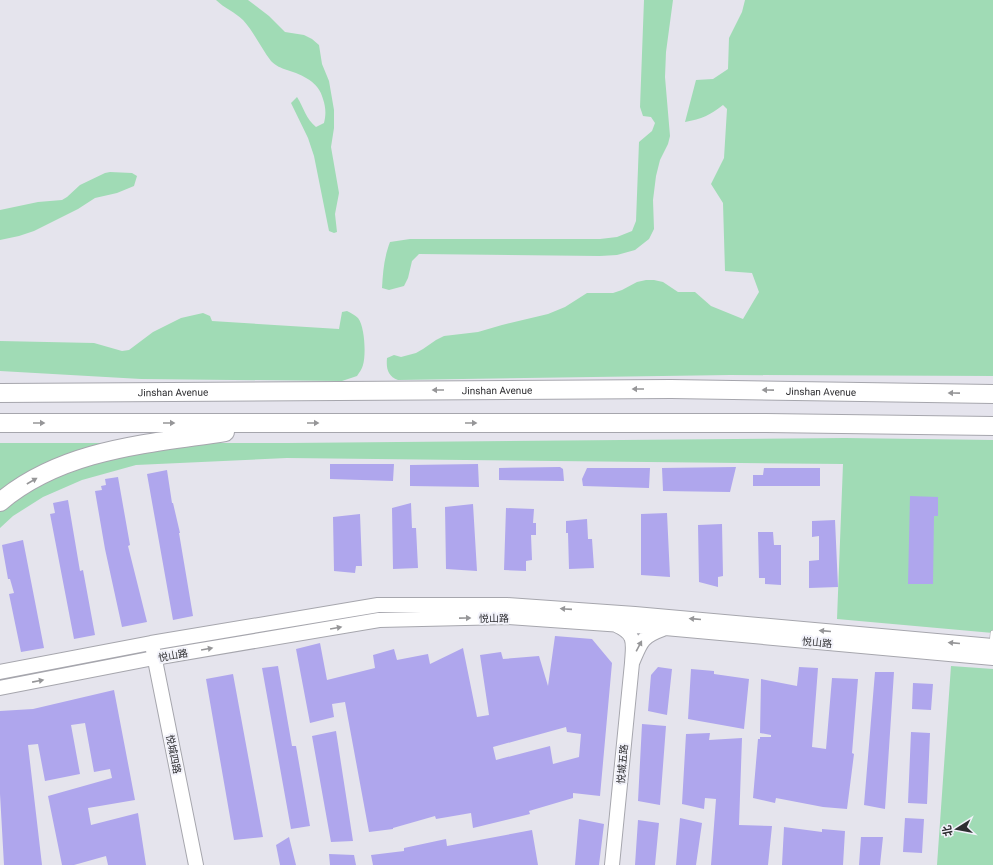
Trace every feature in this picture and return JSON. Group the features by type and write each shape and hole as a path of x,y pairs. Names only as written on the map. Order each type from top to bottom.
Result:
{"highway":[{"path":"0,382 115,391"},
{"name":"Jinshan Avenue","path":"0,393 115,391 671,389 993,394"},
{"path":"0,423 766,422 993,426"},
{"path":"0,502 17,489 53,469 90,456 134,446 282,423"}],"main road":[{"name":"悦山路","path":"0,672 151,643 378,605 507,605 635,614 993,646"},
{"name":"悦山路","path":"0,688 154,658 379,620 508,617 665,628 993,646"},
{"path":"614,624 624,628 632,637 632,663"},
{"path":"632,663 639,645 644,638 665,628"},
{"name":"悦城四路","path":"151,643 196,865"},
{"name":"悦城五路","path":"612,865 632,663"}],"green space":[{"path":"216,0 248,0 269,16 285,32 304,35 319,45 322,64 329,81 334,110 334,128 331,147 339,193 335,214 337,232 334,233 329,231 314,156 308,138 291,103 297,97 307,117 316,127 324,123 325,117 325,105 321,93 310,80 299,74 281,68 273,63 243,20"},
{"path":"644,0 673,0 666,52 665,77 670,136 668,144 660,160 656,176 653,200 654,229 649,239 635,250 617,255 419,254 412,261 408,278 404,286 389,290 382,288 384,265 390,242 410,239 600,239 617,237 632,231 636,221 639,142 652,131 655,123 651,117 643,116 640,107"},
{"path":"745,0 993,0 993,376 730,375 398,380 392,376 387,369 387,358 394,355 401,357 416,353 444,336 478,332 548,314 565,307 587,293 613,293 637,282 646,280 663,282 678,292 695,292 711,306 743,319 759,292 752,273 725,271 723,203 711,184 724,158 727,109 723,105 706,116 685,122 696,80 713,79 728,69 729,38 742,12"},
{"path":"110,172 132,173 137,176 134,186 117,193 95,198 78,209 34,231 0,240 0,210 38,202 62,200 80,185"},
{"path":"347,311 357,317 360,322 364,341 364,360 363,366 357,376 342,381 141,379 0,371 0,341 94,343 122,351 129,350 153,332 181,318 203,313 210,316 212,321 339,329 342,312"},
{"path":"845,438 993,440 993,633 837,619 843,464 287,458 136,465 82,480 43,497 13,516 0,528 0,443 287,443"},
{"path":"951,666 993,669 993,865 937,865"}],"building":[{"path":"330,464 394,464 393,481 330,479"},
{"path":"478,464 479,487 410,486 410,465"},
{"path":"560,467 563,469 564,481 499,480 499,468"},
{"path":"736,467 730,492 663,491 662,468"},
{"path":"587,468 650,468 649,488 583,486 582,479"},
{"path":"764,468 820,468 820,486 753,486 753,475 763,475"},
{"path":"167,470 172,503 180,533 193,616 173,620 147,474"},
{"path":"118,477 130,545 128,546 147,622 122,627 105,549 95,491 102,490 101,486 106,485 105,479"},
{"path":"910,496 938,497 938,516 934,516 933,584 908,584"},
{"path":"68,500 80,571 83,570 95,635 74,639 50,514 55,513 53,503"},
{"path":"411,503 412,528 416,528 418,568 393,569 392,508"},
{"path":"473,504 477,571 446,569 445,507"},
{"path":"506,508 534,509 533,523 536,523 536,535 531,535 532,560 526,561 526,571 504,570"},
{"path":"667,513 670,577 641,575 641,514"},
{"path":"360,514 362,566 356,566 355,573 334,571 333,517"},
{"path":"587,519 588,539 592,539 594,568 569,569 568,533 566,533 566,521"},
{"path":"835,520 838,587 809,588 809,561 819,560 819,536 812,537 812,521"},
{"path":"722,524 723,576 718,577 718,587 699,582 698,525"},
{"path":"758,532 773,532 774,545 781,545 781,585 765,584 765,578 759,578"},
{"path":"23,540 44,648 21,652 9,594 14,593 10,579 8,579 2,545"},
{"path":"555,636 592,639 612,663 600,796 573,793 573,798 529,811 530,814 473,828 471,813 436,819 435,816 393,829 369,832 345,702 332,704 334,717 310,723 296,649 320,643 327,680 375,668 373,655 394,649 397,660 428,654 430,664 463,648 477,717 489,715 480,655 501,652 503,659 539,656 548,686","holes":["566,727 567,732 581,734 579,757 553,764 550,746 496,760 493,747"]},
{"path":"278,666 292,746 296,746 310,826 291,829 262,668"},
{"path":"658,667 672,669 667,715 648,711 651,675"},
{"path":"799,667 818,668 812,747 826,749 832,678 858,679 852,753 854,754 847,809 823,807 776,798 775,803 753,798 758,739 760,739 760,737 771,737 771,735 760,733 761,679 797,686"},
{"path":"691,669 714,671 714,674 749,679 744,729 688,719"},
{"path":"875,672 894,672 885,809 864,805"},
{"path":"233,674 263,837 234,840 206,679"},
{"path":"913,683 933,684 931,710 912,709"},
{"path":"114,690 135,800 88,808 91,825 138,813 146,865 108,865 106,856 74,865 62,865 48,796 112,778 110,769 94,772 85,723 71,725 80,774 45,781 38,744 28,745 42,865 4,865 0,794 0,711 33,709"},
{"path":"642,724 666,726 660,805 638,801"},
{"path":"336,731 353,841 331,842 312,736"},
{"path":"911,732 930,733 927,804 908,803"},
{"path":"710,733 709,740 742,738 739,825 772,826 768,865 711,865 716,799 705,798 704,809 682,804 686,734"},
{"path":"680,818 702,823 696,865 676,865"},
{"path":"905,818 924,819 922,853 903,852"},
{"path":"579,819 604,824 599,865 575,865"},
{"path":"638,820 659,823 655,865 635,865"},
{"path":"784,827 822,832 822,829 845,831 843,865 782,865"},
{"path":"532,830 538,865 373,865 371,855 404,851 404,848 446,839 447,846"},
{"path":"289,837 296,865 280,865 276,845"},
{"path":"861,837 883,837 880,865 859,865"},
{"path":"329,854 354,855 356,865 330,865"}]}
